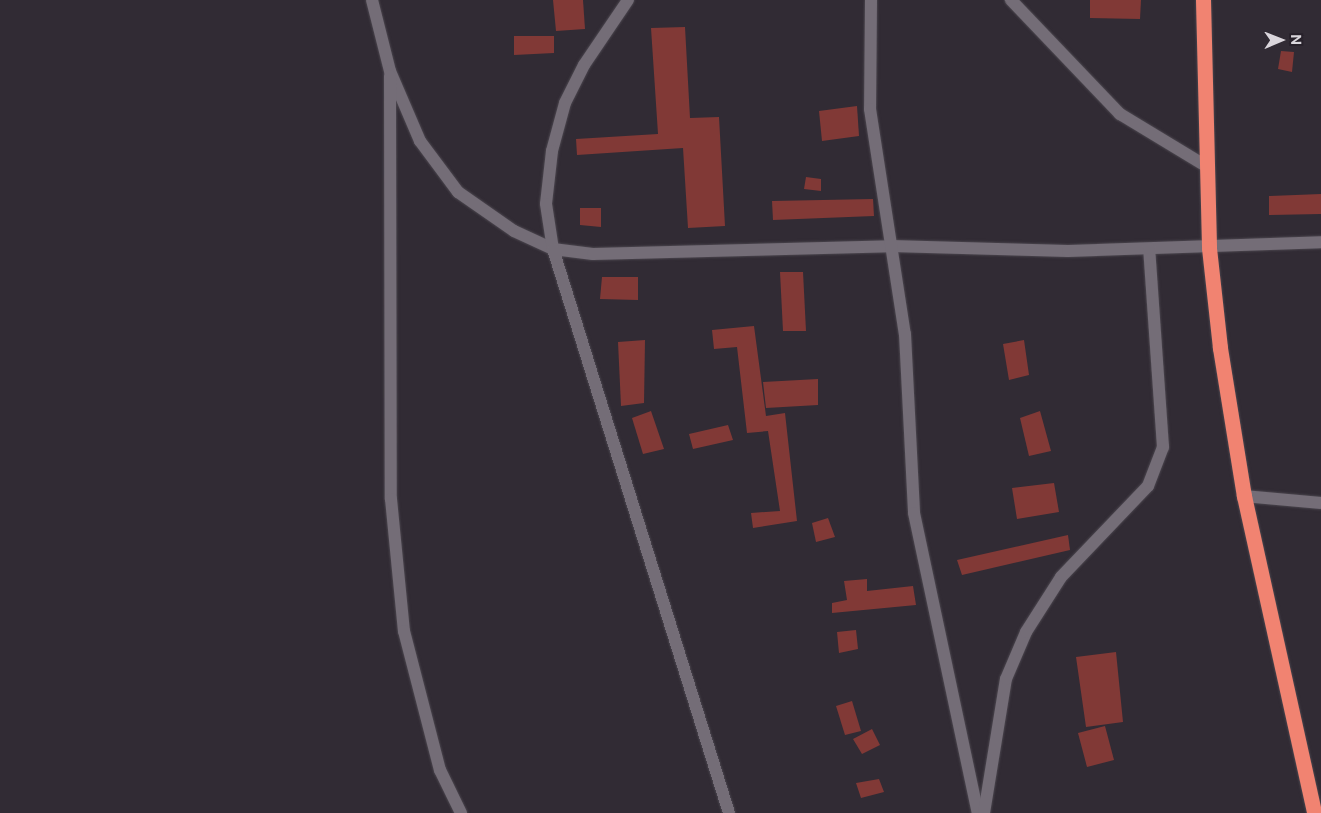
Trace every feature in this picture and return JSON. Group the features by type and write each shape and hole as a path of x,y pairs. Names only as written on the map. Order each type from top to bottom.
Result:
{"highway":[{"path":"1203,0 1209,248 1244,496 1314,813"}],"street":[{"path":"372,0 390,71 420,141 458,192 514,231 553,249 593,254 890,246 1149,249 1321,242"},
{"path":"628,0 584,65 565,103 552,151 546,204 553,249 729,813"},
{"path":"871,0 870,109 905,334 914,514 978,813"},
{"path":"1011,0 1120,114 1206,166"},
{"path":"390,71 392,508 404,631 440,770 461,813"},
{"path":"984,813 1006,679 1026,632 1061,577 1148,486 1163,447 1149,249"},
{"path":"1244,496 1321,503"}],"building":[{"path":"553,0 583,0 585,29 556,31"},
{"path":"1090,0 1141,0 1140,19 1090,18"},
{"path":"685,27 690,118 719,117 725,226 688,228 683,148 577,155 576,139 658,134 651,28"},
{"path":"514,36 554,36 554,53 514,55"},
{"path":"1281,51 1294,52 1292,72 1278,69"},
{"path":"857,106 859,136 822,141 819,111"},
{"path":"806,177 821,179 821,191 804,189"},
{"path":"1321,194 1321,214 1269,215 1269,196"},
{"path":"873,199 874,216 773,220 772,201"},
{"path":"580,208 601,208 601,227 580,225"},
{"path":"780,272 803,272 806,331 783,331"},
{"path":"602,277 638,277 638,300 600,299"},
{"path":"754,326 766,416 785,413 797,521 753,528 751,513 780,511 768,431 747,433 737,347 714,349 712,330"},
{"path":"645,340 644,403 621,406 618,342"},
{"path":"1024,340 1029,375 1009,380 1003,344"},
{"path":"818,379 818,405 766,408 763,382"},
{"path":"651,411 664,449 643,454 632,418"},
{"path":"1040,411 1051,451 1029,456 1020,418"},
{"path":"728,425 733,440 693,449 689,434"},
{"path":"1054,483 1059,512 1017,519 1012,488"},
{"path":"828,518 835,537 816,542 812,523"},
{"path":"1068,535 1070,550 962,575 957,560"},
{"path":"867,579 867,591 913,586 916,605 832,613 832,603 847,600 844,581"},
{"path":"856,630 858,649 839,653 837,632"},
{"path":"1116,652 1123,722 1086,727 1076,657"},
{"path":"852,701 861,731 845,735 836,706"},
{"path":"1105,726 1114,760 1087,767 1078,733"},
{"path":"872,729 880,745 862,754 853,739"},
{"path":"879,779 884,792 861,798 856,783"}]}
